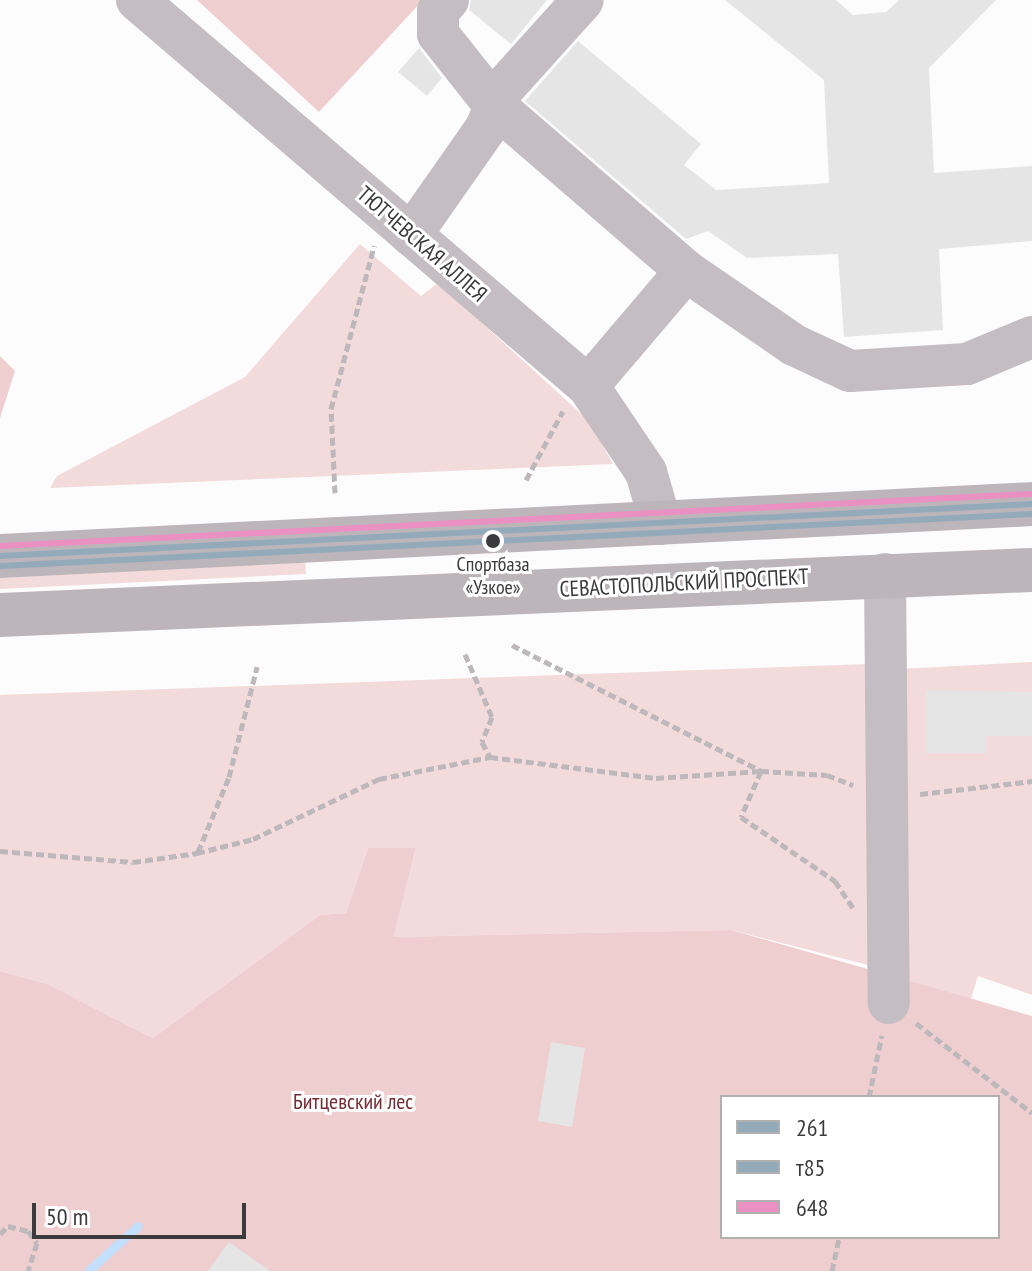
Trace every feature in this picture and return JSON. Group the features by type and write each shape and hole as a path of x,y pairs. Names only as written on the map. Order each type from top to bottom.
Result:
{"main road":[{"path":"0,556 1032,504"},
{"name":"СЕВАСТОПОЛЬСКИЙ ПРОСПЕКТ","path":"0,615 885,574 1032,570"}],"street":[{"name":"ТЮТЧЕВСКАЯ АЛЛЕЯ","path":"137,0 584,383 646,472 661,524"},
{"path":"448,0 438,11 438,34 495,106 686,271 794,345 850,371 967,364 1032,337"},
{"path":"397,223 583,0"},
{"path":"584,383 686,271"},
{"path":"885,574 889,1003"}],"path":[{"path":"335,493 331,409 397,223"},
{"path":"526,480 584,383"},
{"path":"512,645 761,771"},
{"path":"465,654 492,717 482,742 490,757"},
{"path":"197,853 229,777 257,667"},
{"path":"0,851 133,862 197,853 253,839 379,779 490,757 656,778 761,771 827,775 888,798 1032,781"},
{"path":"761,771 741,817 835,881 857,914"},
{"path":"869,1095 889,1003 1032,1113"},
{"path":"0,1234 8,1226 28,1231 37,1243 28,1271"},
{"path":"832,1271 839,1239"}],"shaded area":[{"path":"360,244 421,296 438,283 589,421 613,464 50,488 57,476 245,377"},
{"path":"305,562 306,574 0,589 0,578"},
{"path":"1032,662 1032,995 978,976 969,1005 902,986 899,669"},
{"path":"868,664 872,966 731,930 392,937 416,849 368,848 346,913 320,915 153,1038 47,984 0,971 0,695"}],"green space":[{"path":"197,0 423,0 319,112"},
{"path":"0,356 15,371 0,418"},
{"name":"Битцевский лес","path":"368,848 416,848 393,937 731,930 1032,1016 1032,1271 0,1271 0,971 47,984 153,1038 320,915 346,913"}],"building":[{"path":"471,0 547,0 511,44 469,10"},
{"path":"725,0 836,0 853,15 886,12 899,0 996,0 929,68 934,173 1032,166 1032,241 939,249 943,330 844,337 838,254 747,258 708,231 686,239 525,101 578,41 701,144 684,165 716,190 829,183 824,80"},
{"path":"419,48 442,78 427,96 398,72"},
{"path":"926,690 1032,692 1032,736 986,736 986,753 926,753"},
{"path":"551,1042 585,1048 572,1127 538,1121"},
{"path":"229,1242 270,1271 208,1271"}],"waterway":[{"path":"88,1271 138,1226"}],"transit line":[{"name":"648","path":"0,546 1031,494"},
{"name":"261","path":"0,556 1032,504"},
{"name":"т85","path":"1,566 1032,514"}],"place":[{"name":"Спортбаза «Узкое»","path":"493,541"}]}
